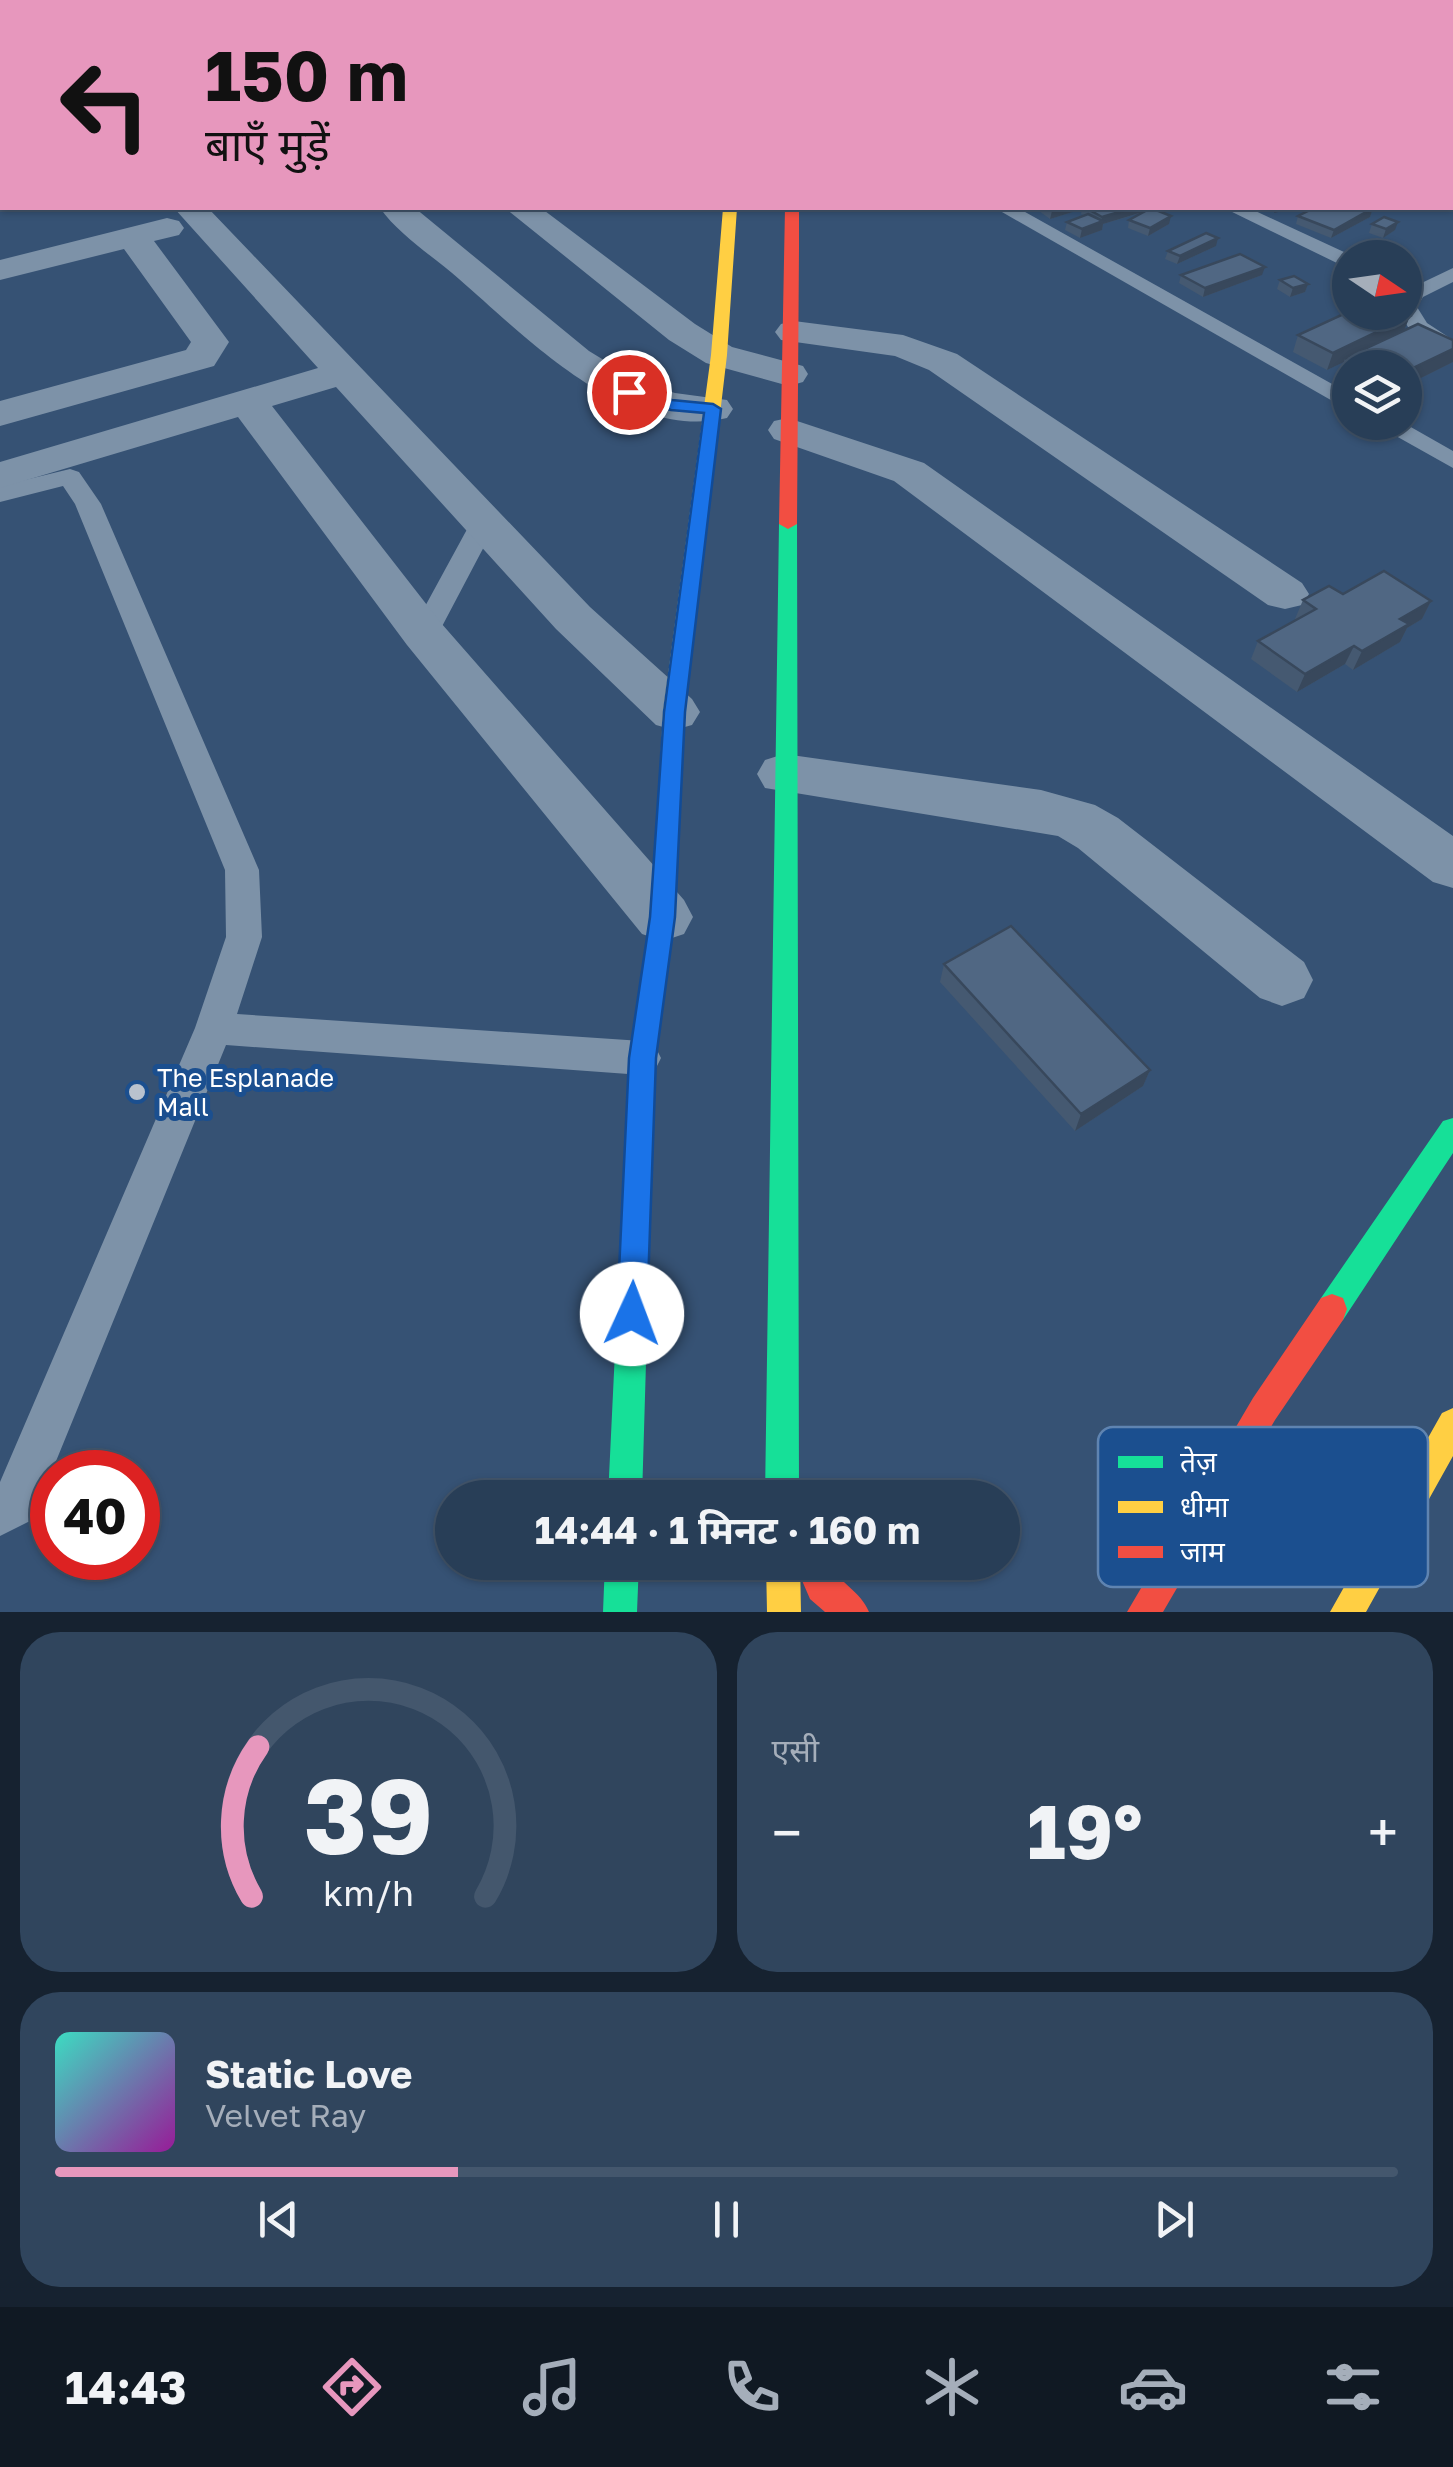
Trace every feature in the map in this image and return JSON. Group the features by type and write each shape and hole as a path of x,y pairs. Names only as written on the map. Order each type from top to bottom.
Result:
{"street":[{"path":"398,210 574,359 629,392 671,405 713,409"},
{"path":"528,210 563,220 682,332 720,356 789,374"},
{"path":"626,1480 642,1058 662,917 674,712 720,356 730,210"},
{"path":"782,1480 784,774 789,374 794,332 792,210"},
{"path":"7,259 133,237 195,214 572,618 674,712"},
{"path":"0,414 200,358 208,352 210,342 133,237"},
{"path":"794,332 904,346 943,362 1285,594"},
{"path":"0,475 345,372"},
{"path":"247,401 424,634 662,917"},
{"path":"788,430 908,472 1453,866"},
{"path":"784,774 1041,811 1075,820 1098,833 1282,980"},
{"path":"1253,1427 1453,1130"},
{"path":"1428,1468 1453,1424"},
{"path":"620,1612 621,1580"},
{"path":"783,1580 784,1612"},
{"path":"819,1580 852,1612"},
{"path":"1144,1612 1159,1587"},
{"path":"1346,1612 1360,1587"}],"lane":[{"path":"1009,210 1332,394"},
{"path":"1238,210 1332,254"},
{"path":"1422,286 1453,274"},
{"path":"1422,328 1453,350"},
{"path":"1416,440 1453,461"},
{"path":"0,494 70,478 88,504 242,870 244,937 214,1028 15,1503 0,1512"},
{"path":"424,634 484,522"},
{"path":"214,1028 642,1058"}],"building":[{"path":"1090,210 1126,210 1102,217"},
{"path":"1147,210 1171,216 1150,228 1129,220"},
{"path":"1310,210 1369,210 1334,230 1298,216"},
{"path":"1088,214 1103,221 1082,229 1067,222"},
{"path":"1384,217 1398,222 1386,229 1372,224"},
{"path":"1206,233 1218,238 1180,256 1168,251"},
{"path":"1240,254 1265,267 1205,288 1181,275"},
{"path":"1294,276 1308,284 1293,288 1280,280"},
{"path":"1332,319 1332,330 1381,330 1332,352 1298,335"},
{"path":"1422,326 1453,340 1453,349 1422,364 1422,350 1362,350 1405,330 1422,330"},
{"path":"1384,571 1431,601 1400,619 1409,624 1362,651 1354,646 1305,674 1258,641 1316,609 1303,600 1329,586 1343,594"},
{"path":"1011,926 1150,1070 1081,1114 944,964"}],"traffic: fast":[{"path":"782,1480 788,524"},
{"path":"626,1480 642,1058 663,917 670,782"},
{"path":"1332,1309 1453,1130"},
{"path":"620,1612 621,1580"}],"traffic: slow":[{"path":"670,782 674,712 719,355 730,210"},
{"path":"1428,1468 1453,1424"},
{"path":"783,1580 784,1612"},
{"path":"1347,1612 1361,1587"}],"traffic: jam":[{"path":"788,524 792,210"},
{"path":"1253,1427 1332,1309"},
{"path":"819,1580 852,1612"},
{"path":"1144,1612 1159,1587"}],"place":[{"name":"The Esplanade Mall","path":"137,1092"}],"route":[{"path":"629,392 671,405 713,409 674,712 662,917 642,1058 632,1314"}]}
